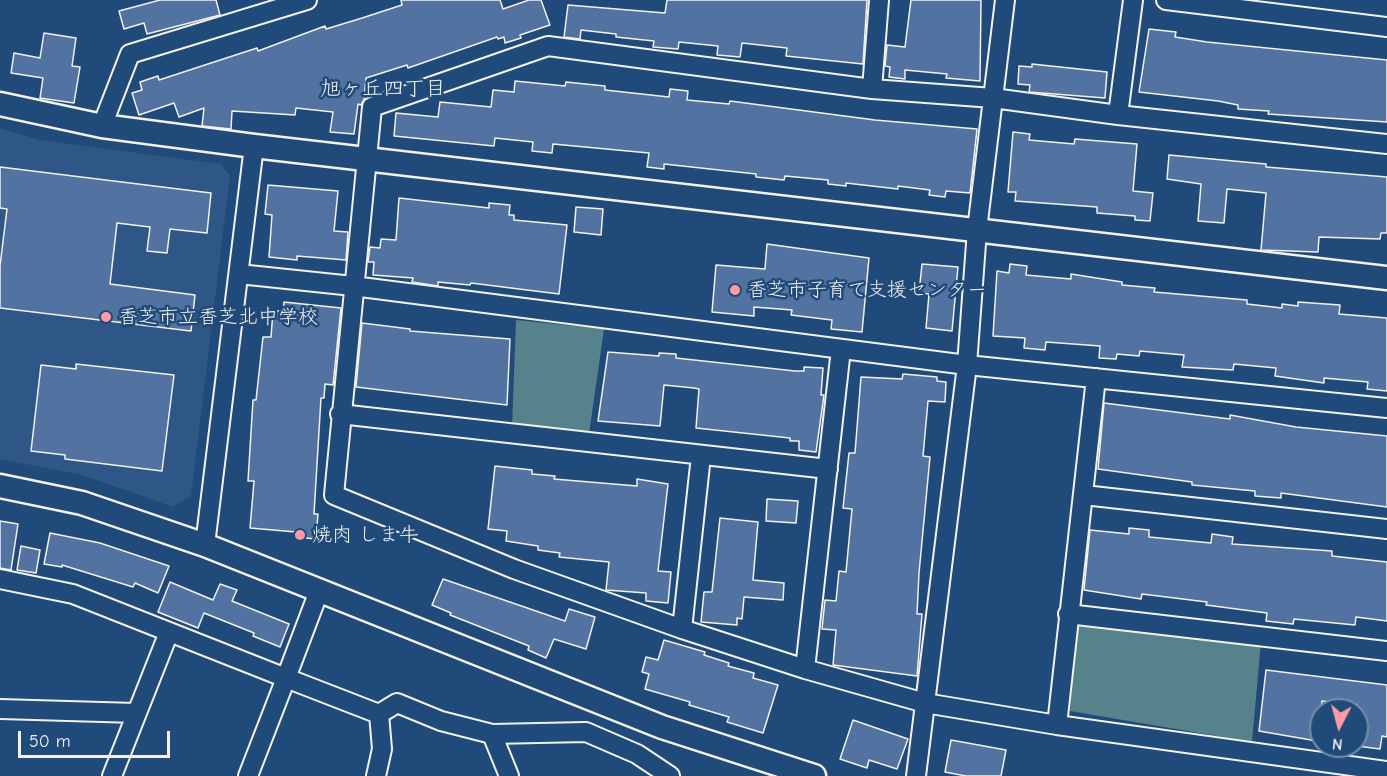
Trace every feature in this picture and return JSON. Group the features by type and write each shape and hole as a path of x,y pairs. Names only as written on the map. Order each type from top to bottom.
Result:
{"street":[{"path":"102,126 130,54 307,0"},
{"path":"872,89 879,0"},
{"path":"916,776 967,365 977,230 1005,0"},
{"path":"1118,115 1133,0"},
{"path":"1166,0 1387,27"},
{"path":"1387,144 1118,115 993,98 872,89 548,46 372,107 352,286 334,495 514,569 682,629 806,669 925,702 1057,725 1387,771"},
{"path":"0,104 102,126 254,146 367,157 1387,278"},
{"path":"205,545 254,146"},
{"path":"238,274 352,286 967,365 1387,408"},
{"path":"806,669 841,349"},
{"path":"1057,725 1096,378"},
{"path":"340,414 828,469"},
{"path":"682,629 701,456"},
{"path":"0,486 82,503 205,545 662,728 814,776"},
{"path":"1084,495 1387,529"},
{"path":"0,579 73,594 380,714"},
{"path":"248,776 319,591"},
{"path":"1068,614 1387,651"},
{"path":"112,776 169,632"},
{"path":"380,714 397,703 441,721 492,734 586,732 637,754 670,776"},
{"path":"0,709 136,713"},
{"path":"376,776 382,749 380,714"},
{"path":"492,734 509,776"}],"shaded area":[{"name":"香芝市立香芝北中学校","path":"0,128 40,140 221,164 230,176 191,496 173,507 82,475 0,459"}],"green space":[{"path":"516,320 604,329 589,434 512,428"},
{"path":"1077,626 1261,642 1252,742 1070,711"}],"building":[{"path":"160,0 216,0 220,15 147,34 144,23 124,29 119,11"},
{"path":"401,0 500,0 503,9 529,0 541,0 550,25 520,35 521,38 505,43 504,37 498,39 497,37 408,68 407,65 366,78 364,100 361,105 358,104 354,134 330,132 333,112 296,108 295,115 232,111 231,129 202,126 204,108 179,117 174,103 139,115 132,93 142,90 140,82 158,76 159,80 257,48 258,51 325,26 326,29 402,5"},
{"path":"667,0 867,0 863,64 786,56 787,48 742,43 740,57 717,55 718,46 679,42 678,49 653,47 654,41 581,30 580,39 564,37 568,5 665,13"},
{"path":"911,0 981,0 980,81 946,78 947,74 905,70 905,79 889,77 890,67 885,66 887,45 905,47"},
{"path":"1149,29 1176,32 1175,37 1207,42 1387,60 1387,122 1268,114 1269,111 1238,109 1238,105 1218,101 1139,92"},
{"path":"44,33 76,38 72,66 80,67 74,103 40,98 43,78 11,73 14,53 40,58"},
{"path":"1032,64 1107,72 1105,98 1029,92 1030,85 1018,84 1019,66 1032,67"},
{"path":"515,81 565,86 566,82 605,86 605,90 669,97 670,89 688,91 687,100 729,104 730,101 875,120 977,129 970,193 946,191 945,197 929,195 930,190 898,186 898,189 846,183 846,186 828,184 828,180 785,176 784,180 756,177 756,174 664,164 664,169 647,167 649,153 553,144 552,153 532,151 533,142 495,138 494,146 394,136 396,113 438,117 440,102 491,107 493,90 514,92"},
{"path":"1013,132 1030,134 1029,140 1074,144 1075,139 1137,144 1133,191 1153,193 1150,221 1135,220 1135,216 1097,213 1097,207 1015,201 1016,192 1008,192"},
{"path":"1169,155 1266,164 1266,167 1387,177 1387,233 1381,233 1380,239 1319,237 1318,252 1261,250 1266,193 1227,189 1224,223 1198,221 1201,184 1167,179"},
{"path":"0,167 211,193 207,233 170,229 167,253 147,251 150,227 117,223 110,284 195,295 191,331 0,308 0,266 7,209 0,208"},
{"path":"268,185 338,191 334,231 348,232 346,260 297,256 297,260 269,257 272,215 265,214"},
{"path":"399,198 489,208 489,203 510,205 509,215 514,215 514,220 567,225 559,294 471,283 470,285 438,282 438,286 412,282 413,278 373,275 374,262 368,262 370,247 380,248 381,239 396,240"},
{"path":"576,207 603,209 601,235 574,232"},
{"path":"767,244 869,258 862,332 831,329 832,320 791,315 792,310 754,307 754,316 712,312 716,265 765,269"},
{"path":"922,264 958,267 952,331 926,328 929,294 919,293"},
{"path":"1010,264 1027,266 1026,275 1071,279 1071,274 1122,282 1122,285 1155,288 1154,292 1247,300 1247,304 1282,308 1282,304 1298,306 1298,302 1340,305 1339,314 1387,318 1387,391 1367,389 1368,382 1324,378 1324,383 1275,376 1276,368 1234,364 1233,370 1182,367 1184,355 1140,351 1139,356 1117,354 1116,359 1099,358 1100,346 1046,342 1045,350 1024,348 1025,338 993,336 997,271 1009,273"},
{"path":"284,302 341,308 333,385 325,384 324,398 321,398 314,514 318,514 316,539 295,537 296,532 250,528 254,481 248,481 253,400 256,400 263,337 271,337 273,311 283,311"},
{"path":"362,323 410,329 410,331 510,339 507,405 356,387"},
{"path":"608,352 659,356 659,353 676,354 676,358 795,371 804,371 804,367 823,368 821,395 824,395 816,452 799,450 799,441 790,441 790,438 696,428 699,389 694,388 664,385 660,426 598,421"},
{"path":"76,364 174,375 162,471 65,459 65,455 31,451 41,365 76,369"},
{"path":"903,374 937,377 937,381 946,382 945,402 928,401 923,456 930,457 919,573 917,614 922,614 917,676 833,665 836,630 822,629 825,600 836,601 839,571 846,572 852,509 843,508 849,453 855,453 861,377 902,379"},
{"path":"1104,403 1230,419 1230,415 1296,427 1387,436 1387,507 1281,493 1281,498 1255,496 1255,491 1192,485 1192,482 1098,469"},
{"path":"495,466 532,470 532,474 555,476 554,479 637,486 637,479 668,484 658,571 671,572 668,603 646,601 646,593 606,590 609,562 559,557 560,553 538,550 538,546 506,541 507,531 488,529"},
{"path":"767,499 798,501 796,523 766,521"},
{"path":"720,518 758,522 753,580 784,583 783,600 744,597 742,619 737,618 737,625 701,622 704,592 712,592"},
{"path":"0,521 18,524 11,570 0,568"},
{"path":"1129,528 1149,530 1149,537 1211,543 1212,534 1233,537 1232,544 1332,551 1332,556 1387,562 1387,621 1356,617 1355,625 1294,619 1293,624 1266,621 1267,613 1206,605 1207,602 1142,594 1141,599 1084,590 1090,530 1129,534"},
{"path":"50,533 100,543 169,566 158,593 135,583 133,587 62,565 62,567 44,564"},
{"path":"21,546 40,550 36,573 17,570"},
{"path":"443,579 565,621 569,609 595,617 586,649 554,639 546,658 528,650 529,646 450,615 451,613 432,605"},
{"path":"170,582 213,600 220,584 237,590 232,601 289,624 280,647 253,636 254,633 204,613 198,628 158,612"},
{"path":"664,640 705,652 704,655 729,663 728,666 754,673 753,678 778,685 763,733 727,722 729,717 689,705 690,702 645,689 649,674 642,672 646,657 658,660"},
{"path":"1266,670 1387,685 1387,737 1382,736 1380,749 1369,748 1369,698 1309,698 1309,740 1259,731"},
{"path":"853,720 908,739 897,769 869,760 867,768 840,759"},
{"path":"951,740 1006,750 1001,776 966,776 945,772"}],"place":[{"name":"香芝市子育て支援センター","path":"735,290"},
{"name":"香芝市立香芝北中学校","path":"106,317"},
{"name":"焼肉 しま牛","path":"300,535"}],"district":[{"name":"旭ヶ丘四丁目","path":"383,89"}]}
